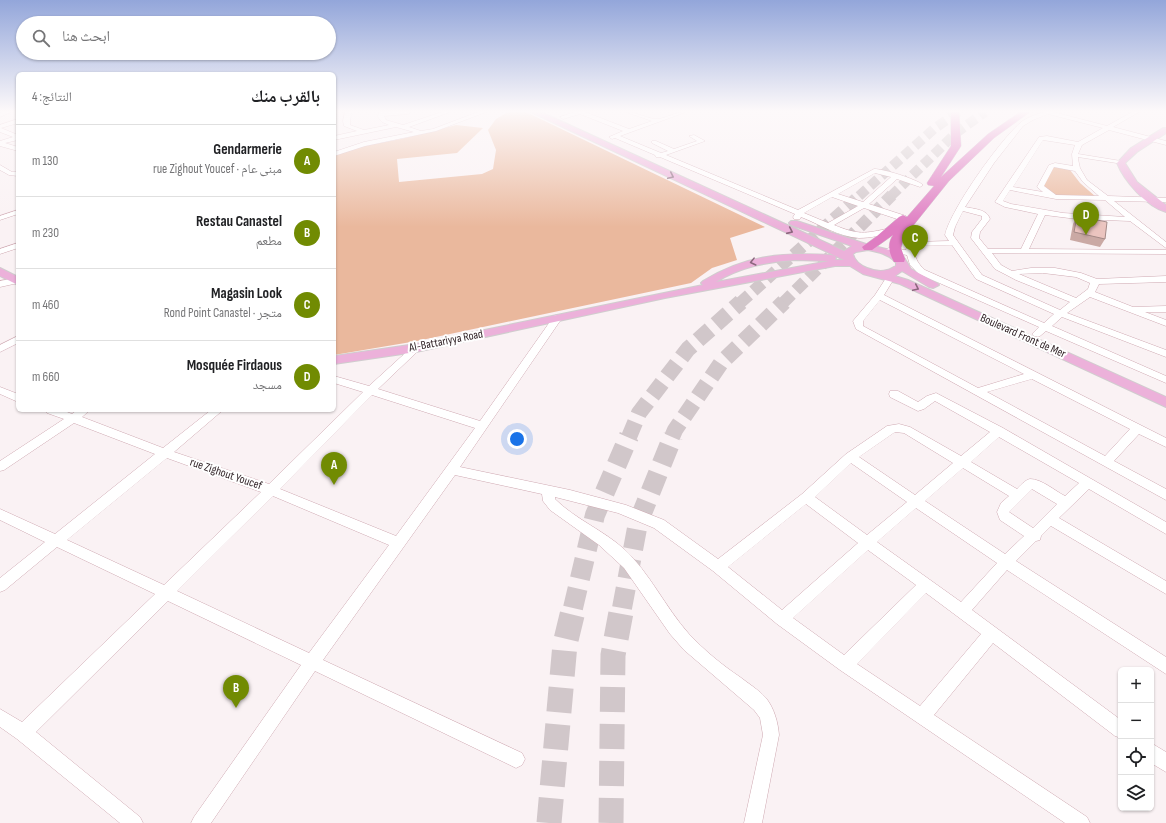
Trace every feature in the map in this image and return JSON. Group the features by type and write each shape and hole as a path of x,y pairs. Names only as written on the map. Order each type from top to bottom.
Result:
{"highway":[{"path":"871,248 903,218 937,177 953,150"},
{"path":"898,258 894,243 898,236 945,179 976,150"}],"main road":[{"path":"616,150 848,260 859,269 885,276 898,271 898,258"},
{"path":"636,150 794,223 891,253 898,258 907,271 917,278 1042,330 1166,393"},
{"path":"1134,150 1121,163 1124,171 1129,180 1166,209"},
{"path":"1147,150 1131,162 1131,167 1138,180 1165,201"},
{"path":"848,260 848,254 851,250 871,248"},
{"path":"696,288 729,270 758,261 787,257 848,260"},
{"path":"696,288 848,260"},
{"path":"0,271 16,281"},
{"name":"Boulevard Front de Mer","path":"885,276 1166,402"},
{"name":"Al-Battariyya Road","path":"336,360 416,348 696,288"}],"street":[{"path":"649,150 855,236 868,235 890,230"},
{"path":"1000,150 961,208 949,229 949,235 979,278 1060,313 1166,354"},
{"path":"1033,150 999,200 1000,202 1042,213 1079,218 1131,219"},
{"path":"1077,150 1074,163 1076,169 1085,181 1166,246"},
{"path":"652,159 674,151"},
{"path":"1075,155 1121,163"},
{"path":"1049,196 1050,194 1040,187 1051,166 1055,165 1076,169"},
{"path":"1,168 11,174 16,174"},
{"path":"794,223 799,213 873,172 879,171 920,185"},
{"path":"829,225 864,205 896,176"},
{"path":"1008,188 1049,196 1152,199 1165,201"},
{"path":"833,195 903,218"},
{"path":"961,208 980,212 985,215 986,219 974,236 998,266 1012,274 1077,302"},
{"path":"0,218 16,213"},
{"path":"1023,252 1042,213"},
{"path":"954,243 911,245 910,253 914,264 922,272 1042,330 1166,380"},
{"path":"0,252 16,246"},
{"path":"985,251 1166,252"},
{"path":"898,258 910,253"},
{"path":"1012,274 1019,271 1062,271 1084,275 1095,282 1166,279"},
{"path":"885,276 879,296 858,321 859,327 1166,495"},
{"path":"0,284 16,282"},
{"path":"1042,330 1060,313 1089,293 1095,285 1095,282"},
{"path":"1089,293 1166,323"},
{"path":"879,296 1166,443"},
{"path":"1129,309 1166,309"},
{"path":"200,823 252,751 313,661 452,470 557,318"},
{"path":"0,350 16,340"},
{"path":"23,732 271,490 370,391 416,348"},
{"path":"976,392 1033,375"},
{"path":"336,380 483,426"},
{"path":"0,390 16,397"},
{"path":"894,394 918,406 923,405 932,397 936,397 1088,482 1166,529"},
{"name":"rue Zighout Youcef","path":"57,412 165,453 271,490 398,543"},
{"path":"0,467 82,412"},
{"path":"0,586 216,412"},
{"path":"718,567 806,497 850,457 891,429 902,427 1017,495"},
{"path":"1106,462 1138,428"},
{"path":"782,619 868,542 999,431"},
{"path":"850,457 1006,562 1166,666"},
{"path":"452,470 548,490 621,509 659,524 718,567 782,619 845,665 1081,823"},
{"path":"962,611 1006,562 1035,536 1050,519 1088,482"},
{"path":"1035,536 1005,516 1003,510 1030,484 1034,484 1066,503"},
{"path":"548,490 549,501 620,554 637,573 663,612 684,639 760,704 766,713 770,724 771,735 753,823"},
{"path":"806,497 1118,728"},
{"path":"0,514 313,661 516,759"},
{"path":"1050,519 1166,588"},
{"path":"845,665 925,585"},
{"path":"921,717 991,634"},
{"path":"0,717 23,732 134,823"},
{"path":"1154,754 1166,763"}],"shaded area":[{"path":"348,150 460,150 457,153 397,159 399,182 482,174 493,169 496,150 606,150 765,227 730,238 737,260 712,268 691,283 417,341 336,355 336,155"},
{"path":"1053,167 1070,170 1080,183 1096,197 1050,195 1041,189"}],"building":[{"path":"1077,216 1107,222 1105,239 1074,232"}],"tunnel":[{"path":"859,196 910,150"},
{"path":"891,196 938,150"},
{"path":"740,303 860,195"},
{"path":"783,303 892,195"},
{"path":"629,437 639,413 688,349 741,302"},
{"path":"672,437 675,430 721,363 784,302"},
{"path":"573,608 595,515 629,436"},
{"path":"622,608 638,523 673,436"},
{"path":"549,823 565,644 574,607"},
{"path":"611,823 613,655 622,607"}],"place":[{"name":"Mosquée Firdaous","path":"1086,235"},
{"name":"Magasin Look","path":"915,258"},
{"name":"Gendarmerie","path":"334,485"},
{"name":"Restau Canastel","path":"236,708"}]}
